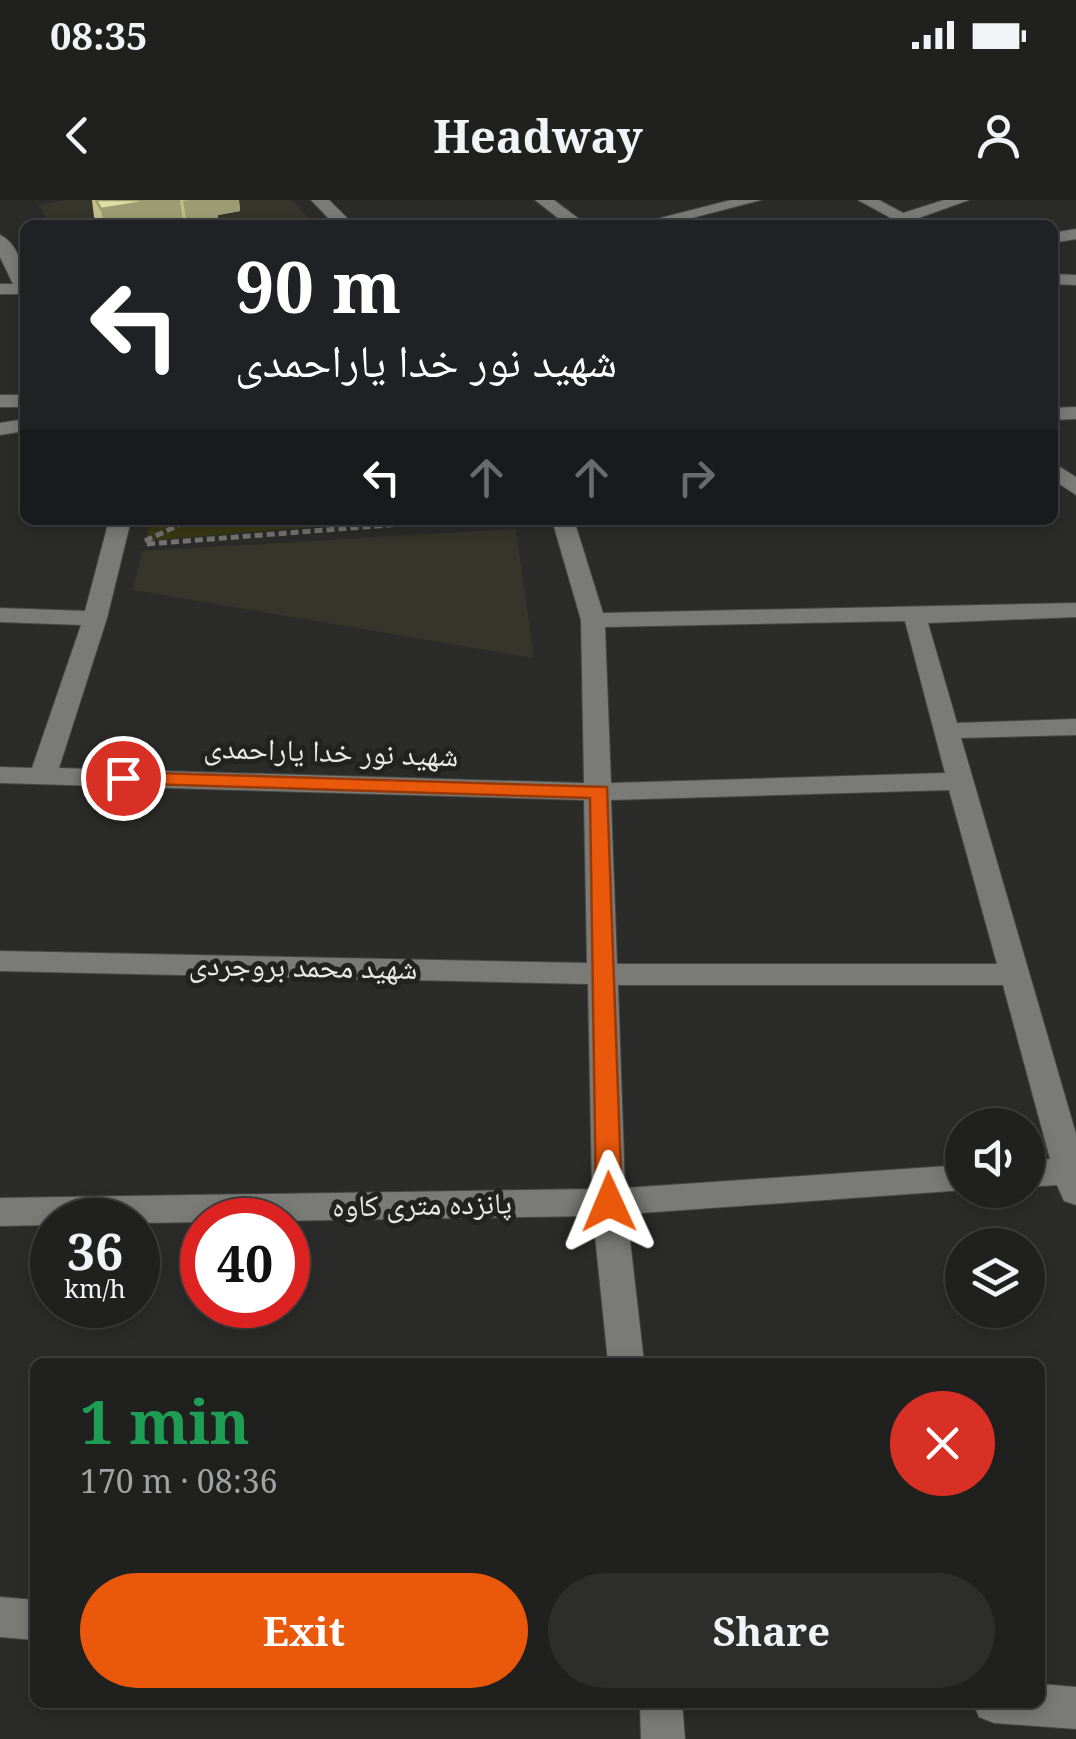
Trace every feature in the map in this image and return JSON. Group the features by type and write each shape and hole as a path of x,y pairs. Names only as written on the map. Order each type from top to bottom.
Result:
{"street":[{"path":"319,200 340,220"},
{"path":"543,200 571,220"},
{"path":"664,220 753,200"},
{"path":"866,200 902,220"},
{"path":"911,220 961,200"},
{"path":"0,240 20,279"},
{"path":"565,525 594,620 609,1202 626,1358"},
{"path":"43,776 94,618 130,526"},
{"path":"594,620 1076,610"},
{"path":"0,615 94,618"},
{"path":"918,615 916,623 1074,1178 1045,1175"},
{"path":"946,730 1076,726"},
{"name":"شهید نور خدا یاراحمدی","path":"0,775 600,792 961,782"},
{"name":"شهید محمد بروجردی","path":"0,961 606,974 1015,975"},
{"name":"پانزده متری کاوه","path":"0,1212 609,1202 945,1179"},
{"path":"0,1617 30,1620"},
{"path":"1045,1706 1076,1708"},
{"path":"661,1708 663,1739"}],"path":[{"path":"130,526 140,544 386,525"}],"shaded area":[{"path":"66,200 292,200 310,220 48,220 38,205"},
{"path":"148,525 336,525 146,541"},
{"path":"516,529 534,658 133,590 142,551"}],"building":[{"path":"96,200 156,200 101,209"}],"route":[{"path":"123,778 600,792 609,1202"}]}
